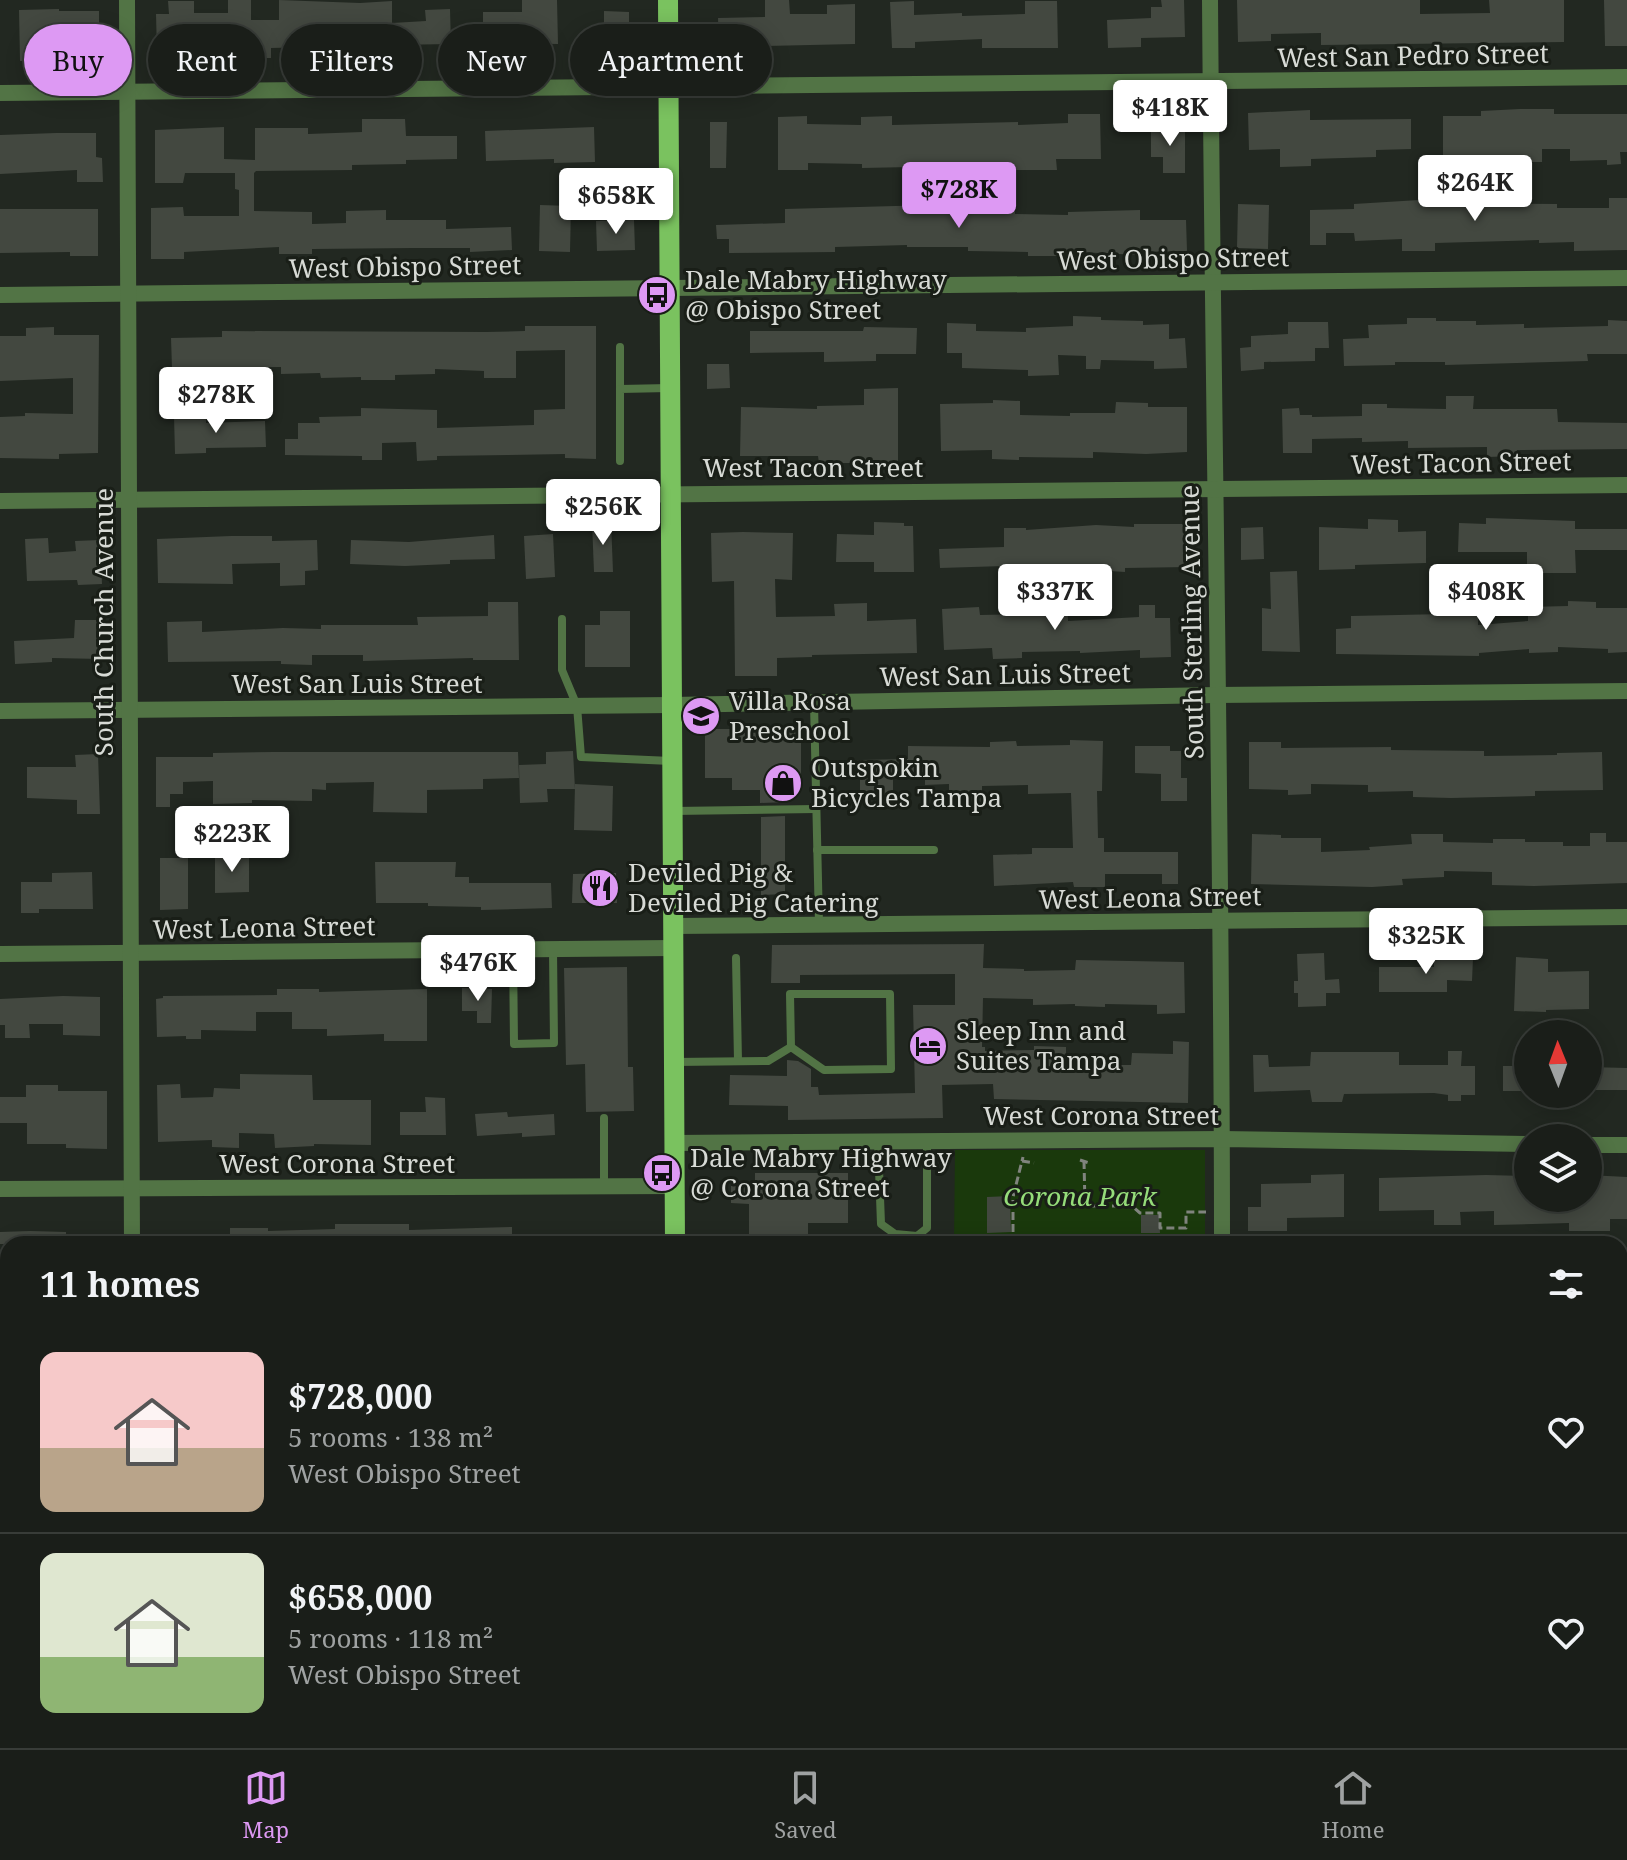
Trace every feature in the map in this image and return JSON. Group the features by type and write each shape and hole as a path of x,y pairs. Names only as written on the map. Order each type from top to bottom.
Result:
{"main road":[{"path":"668,0 668,24"},
{"path":"669,96 675,1236"}],"street":[{"name":"South Church Avenue","path":"127,0 127,24"},
{"name":"South Sterling Avenue","path":"1210,0 1222,1236"},
{"name":"West San Pedro Street","path":"772,87 1627,77"},
{"name":"West San Pedro Street","path":"132,92 570,89"},
{"name":"West San Pedro Street","path":"0,93 24,93"},
{"name":"South Church Avenue","path":"127,96 132,1236"},
{"name":"West Obispo Street","path":"0,295 1627,278"},
{"name":"West Tacon Street","path":"0,501 1627,485"},
{"name":"West San Luis Street","path":"0,711 1627,691"},
{"name":"West Leona Street","path":"673,926 1627,917"},
{"name":"West Leona Street","path":"0,954 673,948"},
{"name":"West Corona Street","path":"674,1143 1222,1139 1514,1144"},
{"path":"1602,1145 1627,1145"},
{"name":"West Corona Street","path":"0,1189 674,1186"}],"lane":[{"path":"620,347 620,461"},
{"path":"620,389 670,388"},
{"path":"562,619 562,670 577,706 581,757 672,761"},
{"path":"814,703 819,925"},
{"path":"672,811 816,809"},
{"path":"817,850 934,850"},
{"path":"513,950 514,1044 554,1043 553,950"},
{"path":"736,958 738,1061"},
{"path":"790,994 890,994 891,1069 824,1070 791,1047 790,994"},
{"path":"673,1062 768,1061 791,1047"},
{"path":"604,1118 604,1187"},
{"path":"878,1141 881,1224 895,1234 917,1236 927,1228 927,1141"}],"path":[{"path":"1013,1232 1013,1197 1025,1148"},
{"path":"1022,1161 1034,1163"},
{"path":"1084,1161 1085,1206 1132,1206 1140,1213 1160,1213 1160,1228 1186,1228 1186,1212 1206,1212"},
{"path":"1163,1228 1163,1235"}],"green space":[{"name":"Corona Park","path":"955,1150 1205,1150 1205,1236 954,1236"}],"building":[{"path":"228,0 251,0 251,20 279,20 279,0 392,1 392,23 426,21 425,10 450,9 450,24 438,24 438,44 422,44 422,24 281,24 281,48 271,48 271,58 265,58 265,24 156,24 156,14 169,14 168,1 194,1 194,13 228,13"},
{"path":"522,0 557,0 558,44 554,44 554,24 483,24 483,12 522,12"},
{"path":"765,0 789,0 790,14 827,14 827,5 855,4 855,44 772,46 772,24 718,24 718,18 765,17"},
{"path":"1161,0 1184,0 1185,37 1141,38 1141,47 1108,48 1107,20 1151,18 1151,7 1162,7"},
{"path":"1237,0 1420,0 1420,14 1490,13 1489,0 1564,0 1564,42 1321,45 1321,33 1271,34 1271,41 1238,42"},
{"path":"1604,0 1627,0 1627,46 1605,46"},
{"path":"914,1 914,15 962,13 962,16 1025,14 1025,1 1057,1 1058,48 982,48 982,39 915,42 915,48 892,48 890,2"},
{"path":"19,10 99,11 99,24 24,24 24,61 20,61"},
{"path":"604,11 629,12 629,24 604,24"},
{"path":"1554,109 1554,114 1627,114 1627,152 1620,152 1621,164 1607,165 1607,160 1570,161 1570,149 1542,149 1542,162 1520,162 1520,159 1443,162 1443,116 1481,116 1481,111"},
{"path":"1310,110 1310,120 1411,119 1411,149 1376,150 1376,157 1311,159 1311,166 1280,167 1280,149 1249,150 1248,113"},
{"path":"1068,114 1100,114 1101,159 1056,159 1057,170 911,170 911,167 862,168 862,164 808,163 808,170 778,170 778,117 807,116 807,124 861,125 861,117 892,116 892,125 1018,122 1018,125 1068,123"},
{"path":"362,119 405,119 406,136 457,136 457,159 352,165 352,170 256,171 254,211 312,212 312,224 346,223 346,211 386,210 386,220 446,220 446,229 511,227 512,250 312,249 312,254 279,254 279,247 184,252 184,259 151,259 151,208 183,207 184,216 239,216 239,190 235,189 235,173 185,173 183,183 155,183 155,130 224,127 224,159 255,160 255,128 308,128 308,134 362,132"},
{"path":"710,122 727,122 726,168 710,168"},
{"path":"1185,126 1185,173 1163,173 1163,157 1151,157 1151,127"},
{"path":"594,127 595,162 554,163 554,159 486,161 485,131"},
{"path":"96,133 96,157 102,158 103,182 77,182 77,170 0,174 0,135"},
{"path":"1418,187 1435,187 1435,203 1557,204 1557,208 1609,208 1609,198 1627,198 1627,250 1574,251 1574,242 1539,243 1539,240 1435,243 1435,251 1402,251 1402,239 1355,241 1354,233 1326,233 1326,245 1310,245 1310,210 1354,209 1354,204 1419,200"},
{"path":"969,199 1015,200 1015,214 1068,215 1068,212 1140,210 1140,220 1186,220 1187,251 1139,252 1139,255 1059,251 1059,256 1028,256 1028,252 968,251 968,247 907,245 835,247 835,252 729,253 729,239 717,239 716,225 785,223 785,209 969,204"},
{"path":"1238,204 1269,205 1268,249 1237,248"},
{"path":"540,205 571,206 570,252 539,251"},
{"path":"0,209 98,209 98,256 70,256 70,252 0,253"},
{"path":"634,220 635,250 597,251 596,221"},
{"path":"1073,316 1143,321 1143,325 1169,324 1169,339 1185,338 1187,368 1154,369 1154,361 1101,360 1100,369 1086,369 1086,356 1058,355 1059,375 1028,376 1028,370 962,368 962,353 947,353 947,323 976,324 976,331 1026,332 1026,328 1073,326"},
{"path":"1407,318 1476,321 1476,325 1524,324 1524,328 1608,326 1608,320 1627,321 1627,354 1587,354 1588,361 1445,365 1445,362 1395,362 1395,365 1344,366 1343,339 1369,338 1368,325 1407,324"},
{"path":"1288,322 1328,322 1329,348 1315,348 1315,361 1264,362 1264,369 1241,371 1240,348 1251,347 1251,336 1288,334"},
{"path":"525,326 596,326 596,459 565,458 565,454 437,456 437,460 417,461 416,442 382,443 382,460 362,460 362,456 285,455 285,439 298,439 298,423 320,423 319,417 361,416 361,408 437,410 437,428 534,425 534,410 565,409 565,350 516,351 516,378 484,378 484,371 435,369 435,374 395,375 395,380 361,380 361,377 321,378 320,373 281,374 281,367 172,368 171,338 222,337 222,331 486,332 525,331"},
{"path":"54,327 54,335 99,335 98,453 59,454 59,459 0,458 0,417 25,416 25,413 73,414 73,378 0,381 0,336 26,336 26,328"},
{"path":"864,327 917,328 916,354 876,354 876,361 824,362 824,352 750,353 750,331 863,331"},
{"path":"707,364 729,364 730,388 707,389"},
{"path":"898,388 898,463 819,463 818,456 740,456 741,407 817,409 817,406 864,405 864,389"},
{"path":"1446,396 1474,396 1473,409 1557,409 1558,422 1627,423 1627,449 1517,450 1517,456 1487,457 1487,447 1408,448 1408,441 1362,442 1362,438 1312,439 1312,453 1283,453 1282,409 1299,408 1300,415 1312,417 1362,416 1362,404 1387,404 1387,408 1446,409"},
{"path":"993,400 1020,401 1020,415 1115,413 1116,402 1148,403 1148,407 1187,407 1187,452 1093,452 1093,458 1019,457 1019,460 992,459 992,450 941,451 940,404 993,403"},
{"path":"174,416 206,416 206,423 265,421 266,447 206,448 206,453 175,454"},
{"path":"1486,518 1575,521 1575,529 1627,529 1627,550 1575,550 1576,573 1527,573 1527,552 1458,552 1459,523 1486,524"},
{"path":"1368,519 1398,520 1398,532 1426,531 1426,563 1355,565 1355,569 1319,570 1319,527 1368,529"},
{"path":"611,521 613,572 594,572 592,522"},
{"path":"874,522 913,526 914,572 874,572 874,562 836,562 837,534 874,535"},
{"path":"1134,524 1188,524 1188,567 1125,568 1125,572 1094,570 1094,567 1005,571 1004,566 940,568 939,549 1004,547 1004,528 1134,527"},
{"path":"1263,527 1264,559 1241,560 1241,528"},
{"path":"711,533 793,533 792,580 775,579 776,617 835,616 834,604 867,603 867,621 916,619 917,653 777,658 777,676 735,676 734,581 712,582"},
{"path":"553,534 555,577 526,579 524,536"},
{"path":"494,535 495,559 450,560 450,564 405,566 350,564 351,540 409,542"},
{"path":"272,536 272,541 317,540 318,570 305,571 305,585 280,586 280,563 232,564 233,584 158,583 157,539"},
{"path":"48,538 49,553 76,551 75,541 100,540 102,584 78,585 77,580 27,581 25,539"},
{"path":"1297,571 1300,652 1262,651 1262,608 1271,609 1270,572"},
{"path":"1067,598 1068,621 1139,617 1139,605 1155,605 1155,618 1170,618 1171,657 1140,658 1140,650 1022,652 1022,658 993,659 992,648 944,650 942,609 979,607 980,615 1036,614 1035,599"},
{"path":"1568,601 1596,602 1596,608 1627,608 1627,652 1558,647 1558,652 1529,653 1529,649 1479,653 1479,656 1336,654 1336,629 1351,628 1351,616 1445,614 1445,602 1478,602 1478,625 1528,621 1528,607 1568,606"},
{"path":"488,602 518,602 519,660 363,661 363,655 312,655 312,665 281,664 281,661 168,662 167,622 202,621 202,632 321,629 321,625 418,625 417,617 488,616"},
{"path":"600,611 630,611 630,667 585,667 585,625 600,625"},
{"path":"75,620 103,620 102,659 52,658 52,662 15,664 14,641 74,638"},
{"path":"705,729 801,729 801,791 787,791 787,802 760,803 760,790 732,790 732,778 705,778"},
{"path":"1070,740 1103,741 1102,791 1097,791 1098,838 1104,838 1104,852 1178,852 1178,884 1162,884 1162,874 1105,874 1105,887 1074,887 1073,882 994,886 993,855 1032,854 1032,848 1073,848 1071,793 1028,794 1028,785 982,786 982,802 949,801 949,784 925,785 925,772 893,773 893,798 860,799 860,760 908,759 908,746 990,747 990,742 1016,741 1017,746 1070,745"},
{"path":"1249,742 1281,742 1281,748 1391,747 1391,750 1484,751 1484,756 1602,752 1603,790 1535,791 1535,796 1451,798 1413,797 1413,791 1368,792 1368,785 1311,784 1311,794 1288,795 1288,790 1249,789"},
{"path":"1135,746 1170,746 1170,751 1181,751 1181,778 1187,778 1187,801 1161,801 1161,774 1135,773"},
{"path":"573,751 575,789 547,789 548,802 520,803 519,765 546,764 546,752"},
{"path":"518,752 519,778 483,779 483,789 427,790 427,813 373,812 374,782 326,783 326,790 312,789 312,801 252,800 252,803 213,804 213,781 183,782 183,794 170,794 170,807 156,807 156,757 213,757 213,753"},
{"path":"98,754 100,814 77,814 77,800 27,798 27,767 76,767 75,755"},
{"path":"575,784 613,786 612,831 574,830"},
{"path":"785,816 785,894 761,895 761,817"},
{"path":"1590,833 1606,833 1606,842 1627,842 1627,883 1492,885 1492,872 1444,871 1444,877 1402,879 1403,885 1251,884 1252,834 1321,838 1321,852 1412,844 1411,834 1443,834 1443,842 1493,843 1493,839 1525,839 1525,842 1590,846"},
{"path":"215,856 249,856 249,892 215,893"},
{"path":"160,858 188,858 188,909 160,910"},
{"path":"375,862 456,862 455,877 469,877 469,883 551,883 552,908 481,910 481,907 428,906 428,903 376,903"},
{"path":"92,872 93,909 39,909 39,913 21,913 21,882 52,882 52,873"},
{"name":"Deviled Pig & Deviled Pig Catering","path":"616,873 617,903 572,903 573,874"},
{"path":"984,944 983,968 1075,970 1076,960 1184,962 1185,1013 1157,1014 1157,1005 1033,1005 1033,999 983,998 982,1047 985,1051 1034,1050 1034,1046 1066,1047 1066,1071 1116,1070 1116,1065 1131,1065 1132,1053 1173,1054 1173,1041 1189,1042 1188,1103 994,1099 993,1084 942,1085 943,1118 788,1120 788,1106 729,1105 730,1075 787,1076 787,1060 798,1061 811,1069 811,1087 818,1087 819,1095 915,1093 913,1005 955,1005 955,974 800,975 800,983 771,983 772,945"},
{"path":"1324,953 1325,980 1339,979 1340,993 1326,993 1326,1006 1298,1007 1298,993 1294,993 1294,981 1298,981 1297,954"},
{"path":"1516,957 1548,959 1548,972 1589,971 1589,1009 1514,1011"},
{"path":"1434,958 1473,958 1472,981 1447,980 1447,992 1379,992 1379,967 1434,967"},
{"path":"627,967 628,1067 633,1067 634,1111 586,1112 585,1064 566,1065 564,968"},
{"path":"462,988 492,989 491,1023 477,1023 477,1011 462,1011"},
{"path":"277,989 319,989 319,992 427,989 427,1041 384,1041 384,1034 327,1036 327,1029 292,1029 292,1012 256,1012 256,1031 201,1030 201,1039 157,1037 156,999 163,996 277,995"},
{"path":"100,997 100,1036 63,1035 63,1024 29,1024 30,1038 5,1038 5,1025 0,1025 0,999"},
{"path":"1448,1051 1462,1051 1461,1066 1475,1066 1475,1095 1461,1095 1461,1101 1448,1101 1448,1095 1434,1093 1344,1094 1342,1102 1312,1102 1310,1090 1254,1092 1253,1055 1268,1055 1269,1067 1310,1066 1311,1052 1399,1052 1399,1065 1448,1065"},
{"path":"1503,1066 1514,1066 1514,1091 1503,1091"},
{"path":"1602,1067 1627,1068 1627,1090 1602,1090"},
{"path":"240,1074 312,1075 313,1100 371,1100 371,1145 314,1144 275,1148 274,1134 239,1133 239,1148 212,1147 212,1140 158,1142 157,1085 180,1084 181,1098 213,1097 214,1088 240,1089"},
{"path":"26,1085 58,1085 58,1091 107,1091 107,1149 66,1148 66,1144 27,1144 27,1123 0,1123 0,1097 26,1097"},
{"path":"425,1097 445,1098 446,1135 400,1135 400,1112 426,1112"},
{"path":"507,1112 508,1117 554,1114 555,1135 522,1137 522,1133 477,1136 475,1114"},
{"path":"755,1173 848,1173 848,1223 808,1223 808,1236 749,1236 749,1204 731,1203 731,1186 755,1186"},
{"path":"1344,1174 1344,1217 1287,1218 1287,1231 1248,1231 1248,1207 1261,1207 1261,1184 1311,1183 1311,1175"},
{"path":"1514,1176 1514,1212 1602,1212 1602,1176 1627,1177 1627,1219 1610,1219 1610,1231 1569,1231 1569,1223 1494,1225 1494,1211 1460,1212 1461,1225 1434,1225 1434,1210 1379,1211 1379,1178"},
{"path":"1010,1196 1011,1232 987,1233 987,1197"},
{"path":"1141,1215 1159,1215 1160,1233 1141,1233"},
{"path":"335,1224 409,1224 409,1230 512,1227 512,1236 230,1236 230,1228 268,1228 268,1231 335,1229"},
{"path":"0,1232 66,1232 66,1236 0,1236"}],"place":[{"name":"Dale Mabry Highway @ Obispo Street","path":"657,295"},
{"name":"Villa Rosa Preschool","path":"701,716"},
{"name":"Outspokin Bicycles Tampa","path":"783,783"},
{"name":"Deviled Pig & Deviled Pig Catering","path":"600,888"},
{"name":"Sleep Inn and Suites Tampa","path":"928,1046"},
{"name":"Dale Mabry Highway @ Corona Street","path":"662,1173"}]}
